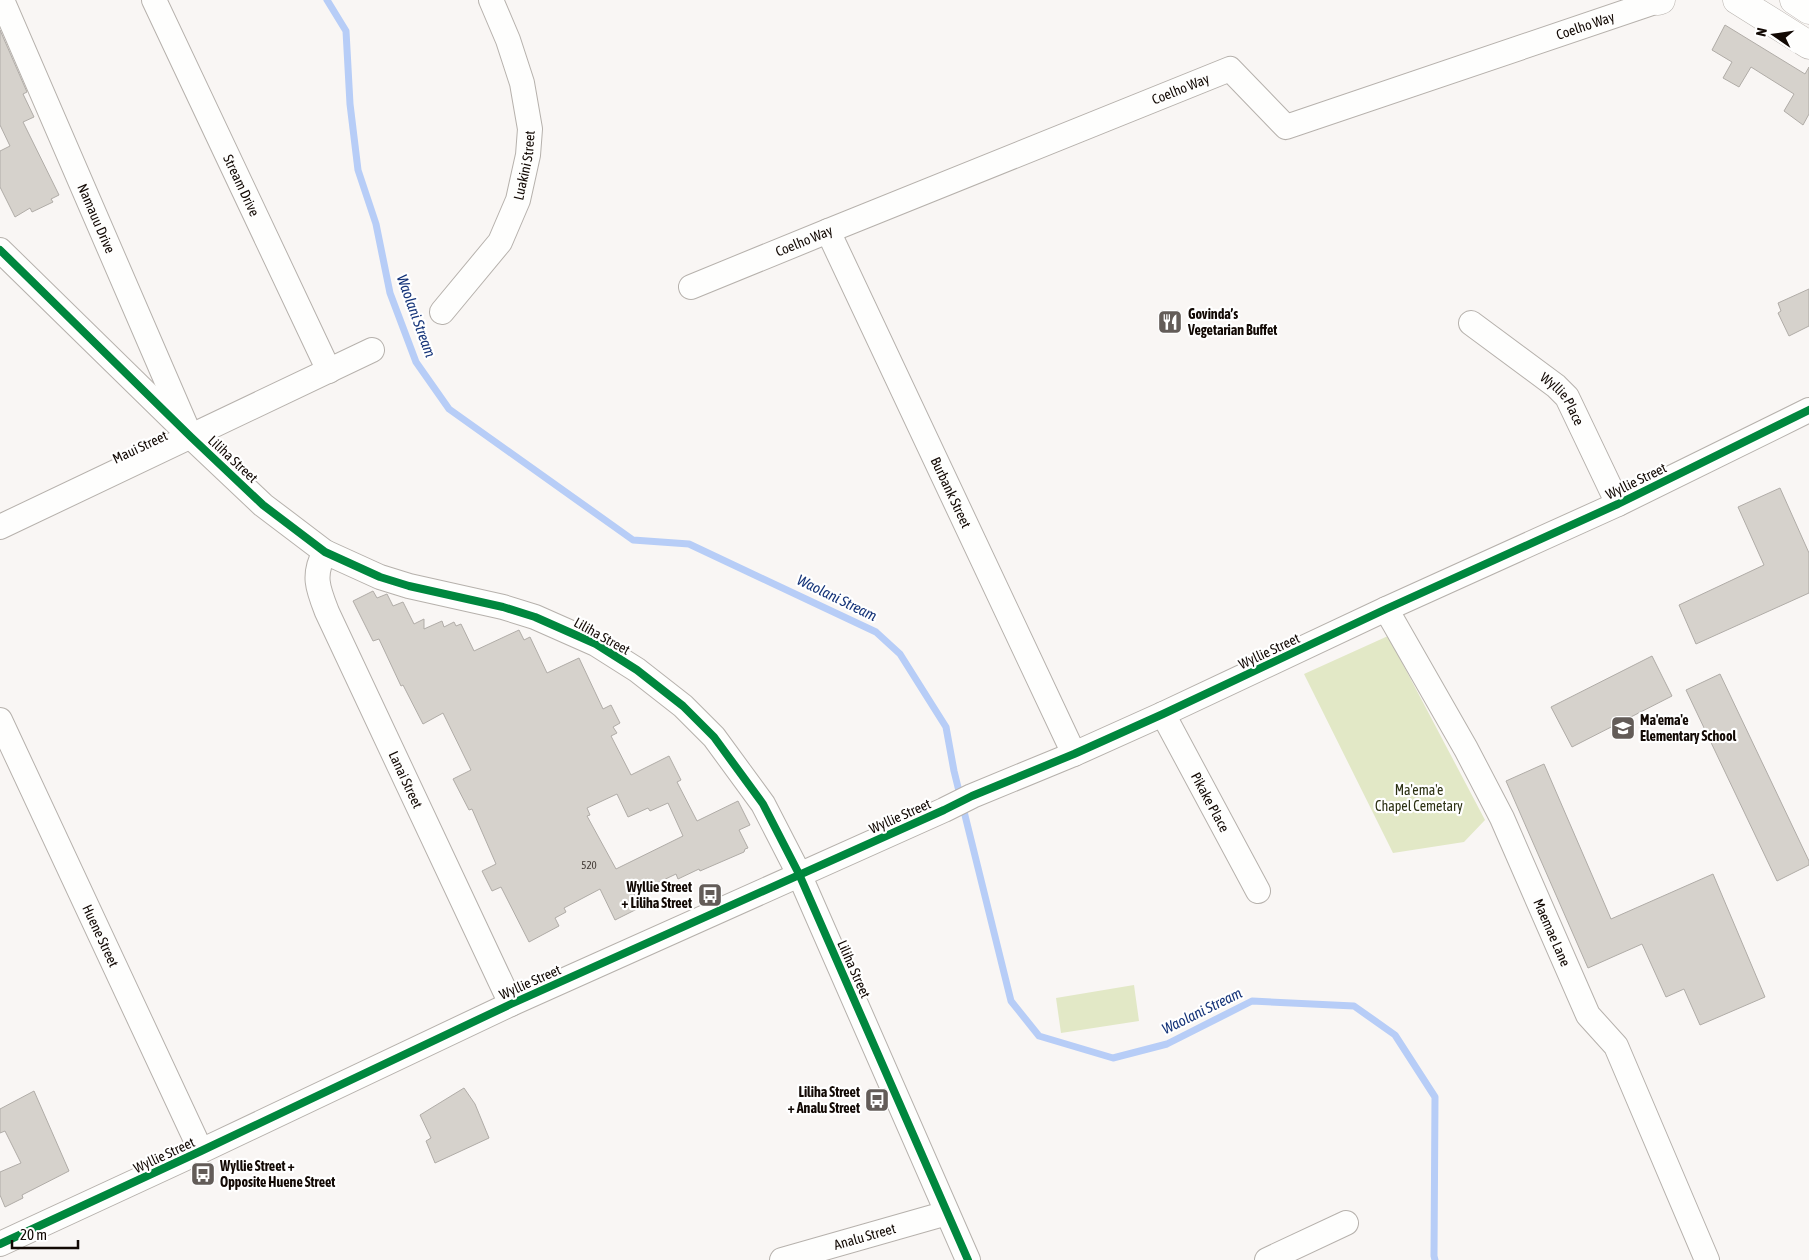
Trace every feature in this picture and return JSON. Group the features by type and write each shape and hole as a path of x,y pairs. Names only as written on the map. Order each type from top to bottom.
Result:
{"highway":[{"path":"1737,0 1809,45"},
{"path":"1794,0 1809,10"}],"street":[{"name":"Namauu Drive","path":"2,0 191,437"},
{"name":"Stream Drive","path":"154,0 330,371"},
{"name":"Luakini Street","path":"442,312 500,242 518,200 528,154 530,129 522,83 508,40 491,0"},
{"name":"Coelho Way","path":"691,287 1230,69 1286,127 1659,0"},
{"name":"Burbank Street","path":"828,230 1074,754"},
{"name":"Liliha Street","path":"0,250 263,505 325,552 380,577 535,617 596,644 637,670 683,706 714,737 763,804 799,874 968,1260"},
{"name":"Wyllie Place","path":"1472,323 1556,386 1567,397 1618,504"},
{"name":"Maui Street","path":"0,527 372,350"},
{"name":"Wyllie Street","path":"0,1244 510,1004 972,796 1074,754 1163,714 1386,609 1618,504 1809,410"},
{"name":"Lanai Street","path":"325,552 318,564 316,580 327,612 510,1004"},
{"name":"Maemae Lane","path":"1386,609 1466,749 1502,818 1588,1015 1616,1046 1707,1260"},
{"name":"Pikake Place","path":"1163,714 1258,891"},
{"name":"Huene Street","path":"0,720 201,1151"},
{"name":"Analu Street","path":"782,1260 947,1213"},
{"path":"1267,1260 1346,1223"}],"green space":[{"name":"Ma'ema'e Chapel Cemetary","path":"1388,636 1485,820 1464,842 1393,853 1304,674"},
{"path":"1134,985 1139,1021 1061,1033 1056,998"}],"building":[{"path":"1725,25 1805,74 1809,67 1809,114 1803,125 1784,111 1794,94 1751,67 1739,87 1723,78 1732,62 1712,50"},
{"path":"0,30 27,92 23,94 34,117 23,122 59,195 51,199 53,202 32,212 30,208 15,217 0,187 0,151 10,146 0,125"},
{"path":"1809,289 1809,326 1789,336 1778,313 1781,311 1778,303"},
{"path":"1780,488 1809,553 1809,593 1696,644 1679,605 1764,565 1738,507"},
{"path":"373,591 377,598 387,594 393,606 403,602 414,624 424,619 424,629 442,621 444,627 454,622 456,626 461,624 474,651 519,630 524,640 530,637 547,673 579,658 603,709 611,705 620,723 613,727 617,733 611,736 631,775 669,756 681,780 677,782 697,821 738,801 750,825 739,830 748,848 744,852 700,871 699,869 678,879 676,874 634,894 641,907 615,920 600,889 564,908 566,912 555,918 559,926 529,942 501,887 492,891 482,871 496,864 472,809 469,810 453,779 471,770 443,713 423,724 403,685 401,686 379,639 373,641 353,601","holes":["617,794 628,817 648,808 650,811 668,803 683,836 616,869 587,816 590,815 587,808"]},
{"path":"1652,656 1672,696 1572,747 1551,707"},
{"path":"1720,674 1809,861 1809,865 1777,881 1686,690"},
{"path":"1544,764 1611,919 1713,874 1765,997 1700,1025 1684,989 1666,997 1642,944 1588,968 1506,781"},
{"path":"464,1088 475,1104 489,1138 435,1163 426,1141 431,1138 420,1115"},
{"path":"34,1091 69,1171 22,1195 23,1198 5,1207 0,1195 0,1172 21,1163 5,1131 0,1133 0,1109"}],"waterway":[{"name":"Waolani Stream","path":"327,0 346,31 350,104 358,170 376,224 390,293 416,362 449,409 633,540 689,544 876,632 900,654 946,727 954,771 1011,1001 1039,1036 1113,1058 1167,1044 1252,1001 1354,1006 1395,1035 1435,1097 1435,1260"}],"cycle path":[{"path":"0,250 263,505 325,552 380,577 409,586 503,607 535,617 596,644 637,670 683,706 714,737 763,804 799,874 968,1260"},
{"path":"0,1244 511,1004 972,796 1074,754 1163,714 1386,609 1618,504 1809,410"}],"place":[{"name":"Govinda’s Vegetarian Buffet","path":"1170,322"},
{"name":"Ma'ema'e Elementary School","path":"1623,728"},
{"name":"Wyllie Street + Liliha Street","path":"710,895"},
{"name":"Liliha Street + Analu Street","path":"877,1100"},
{"name":"Wyllie Street + Opposite Huene Street","path":"203,1174"}]}
